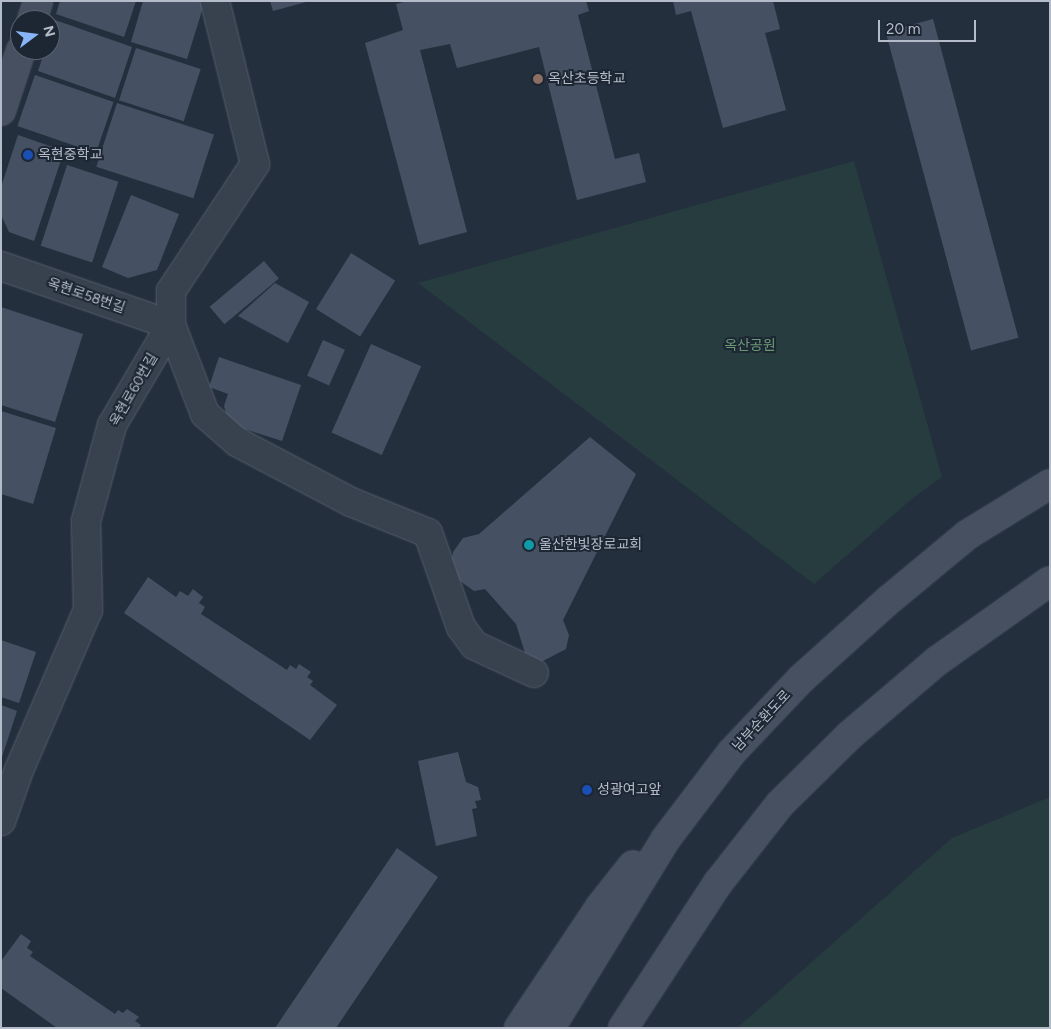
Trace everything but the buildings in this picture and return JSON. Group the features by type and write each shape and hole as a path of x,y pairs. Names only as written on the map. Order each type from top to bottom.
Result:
{"main road":[{"path":"1,111 13,60"},
{"name":"남부순환도로","path":"550,1028 665,840 731,753 801,679 898,592 967,535 1050,484"},
{"path":"623,1028 718,883 780,804 850,735 937,661 1050,581"},
{"path":"519,1028 600,907 660,832 731,753"},
{"path":"640,1028 720,892 780,804"}],"street":[{"path":"215,1 254,164 171,291 172,325 205,414 237,442 358,505 428,533 461,627 474,645 534,673"},
{"name":"옥현로58번길","path":"1,266 172,325"},
{"name":"옥현로60번길","path":"1,821 19,770 88,610 86,521 112,425 172,325"}],"green space":[{"name":"옥산공원","path":"854,161 942,477 914,497 814,584 418,283"},
{"path":"1050,797 1050,1028 737,1028 952,838"}],"place":[{"name":"옥산초등학교","path":"538,79"},
{"name":"옥현중학교","path":"28,155"},
{"name":"울산한빛장로교회","path":"529,545"},
{"name":"성광여고앞","path":"587,790"}]}
